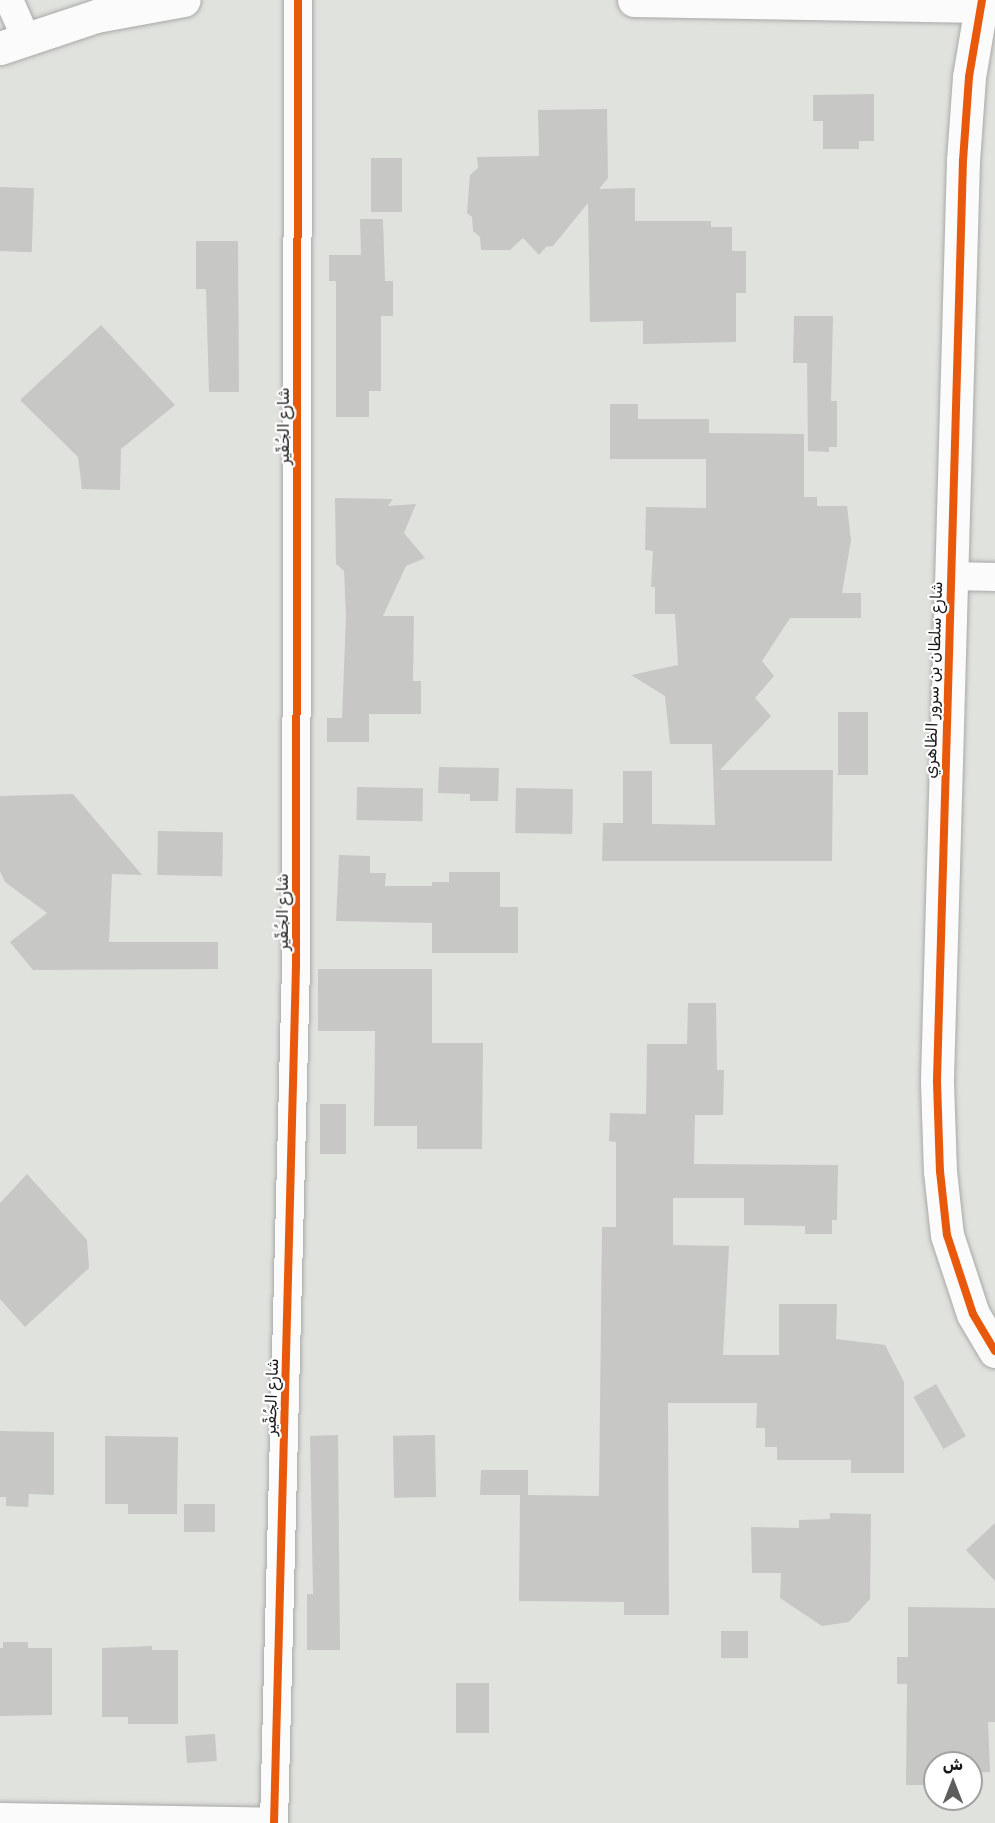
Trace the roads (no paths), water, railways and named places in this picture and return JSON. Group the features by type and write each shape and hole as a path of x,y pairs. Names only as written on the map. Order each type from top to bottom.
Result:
{"street":[{"path":"9,0 13,42 96,16 184,0"},
{"name":"شارع الجُفِّير","path":"274,1823 296,965 298,0"},
{"path":"634,0 981,3"},
{"name":"شارع سلطان بن سرور الظاهري","path":"981,3 969,77 963,160 937,1070 940,1171 947,1235 973,1314 995,1352"},
{"path":"951,576 995,577"},
{"path":"0,1817 274,1823"}]}
